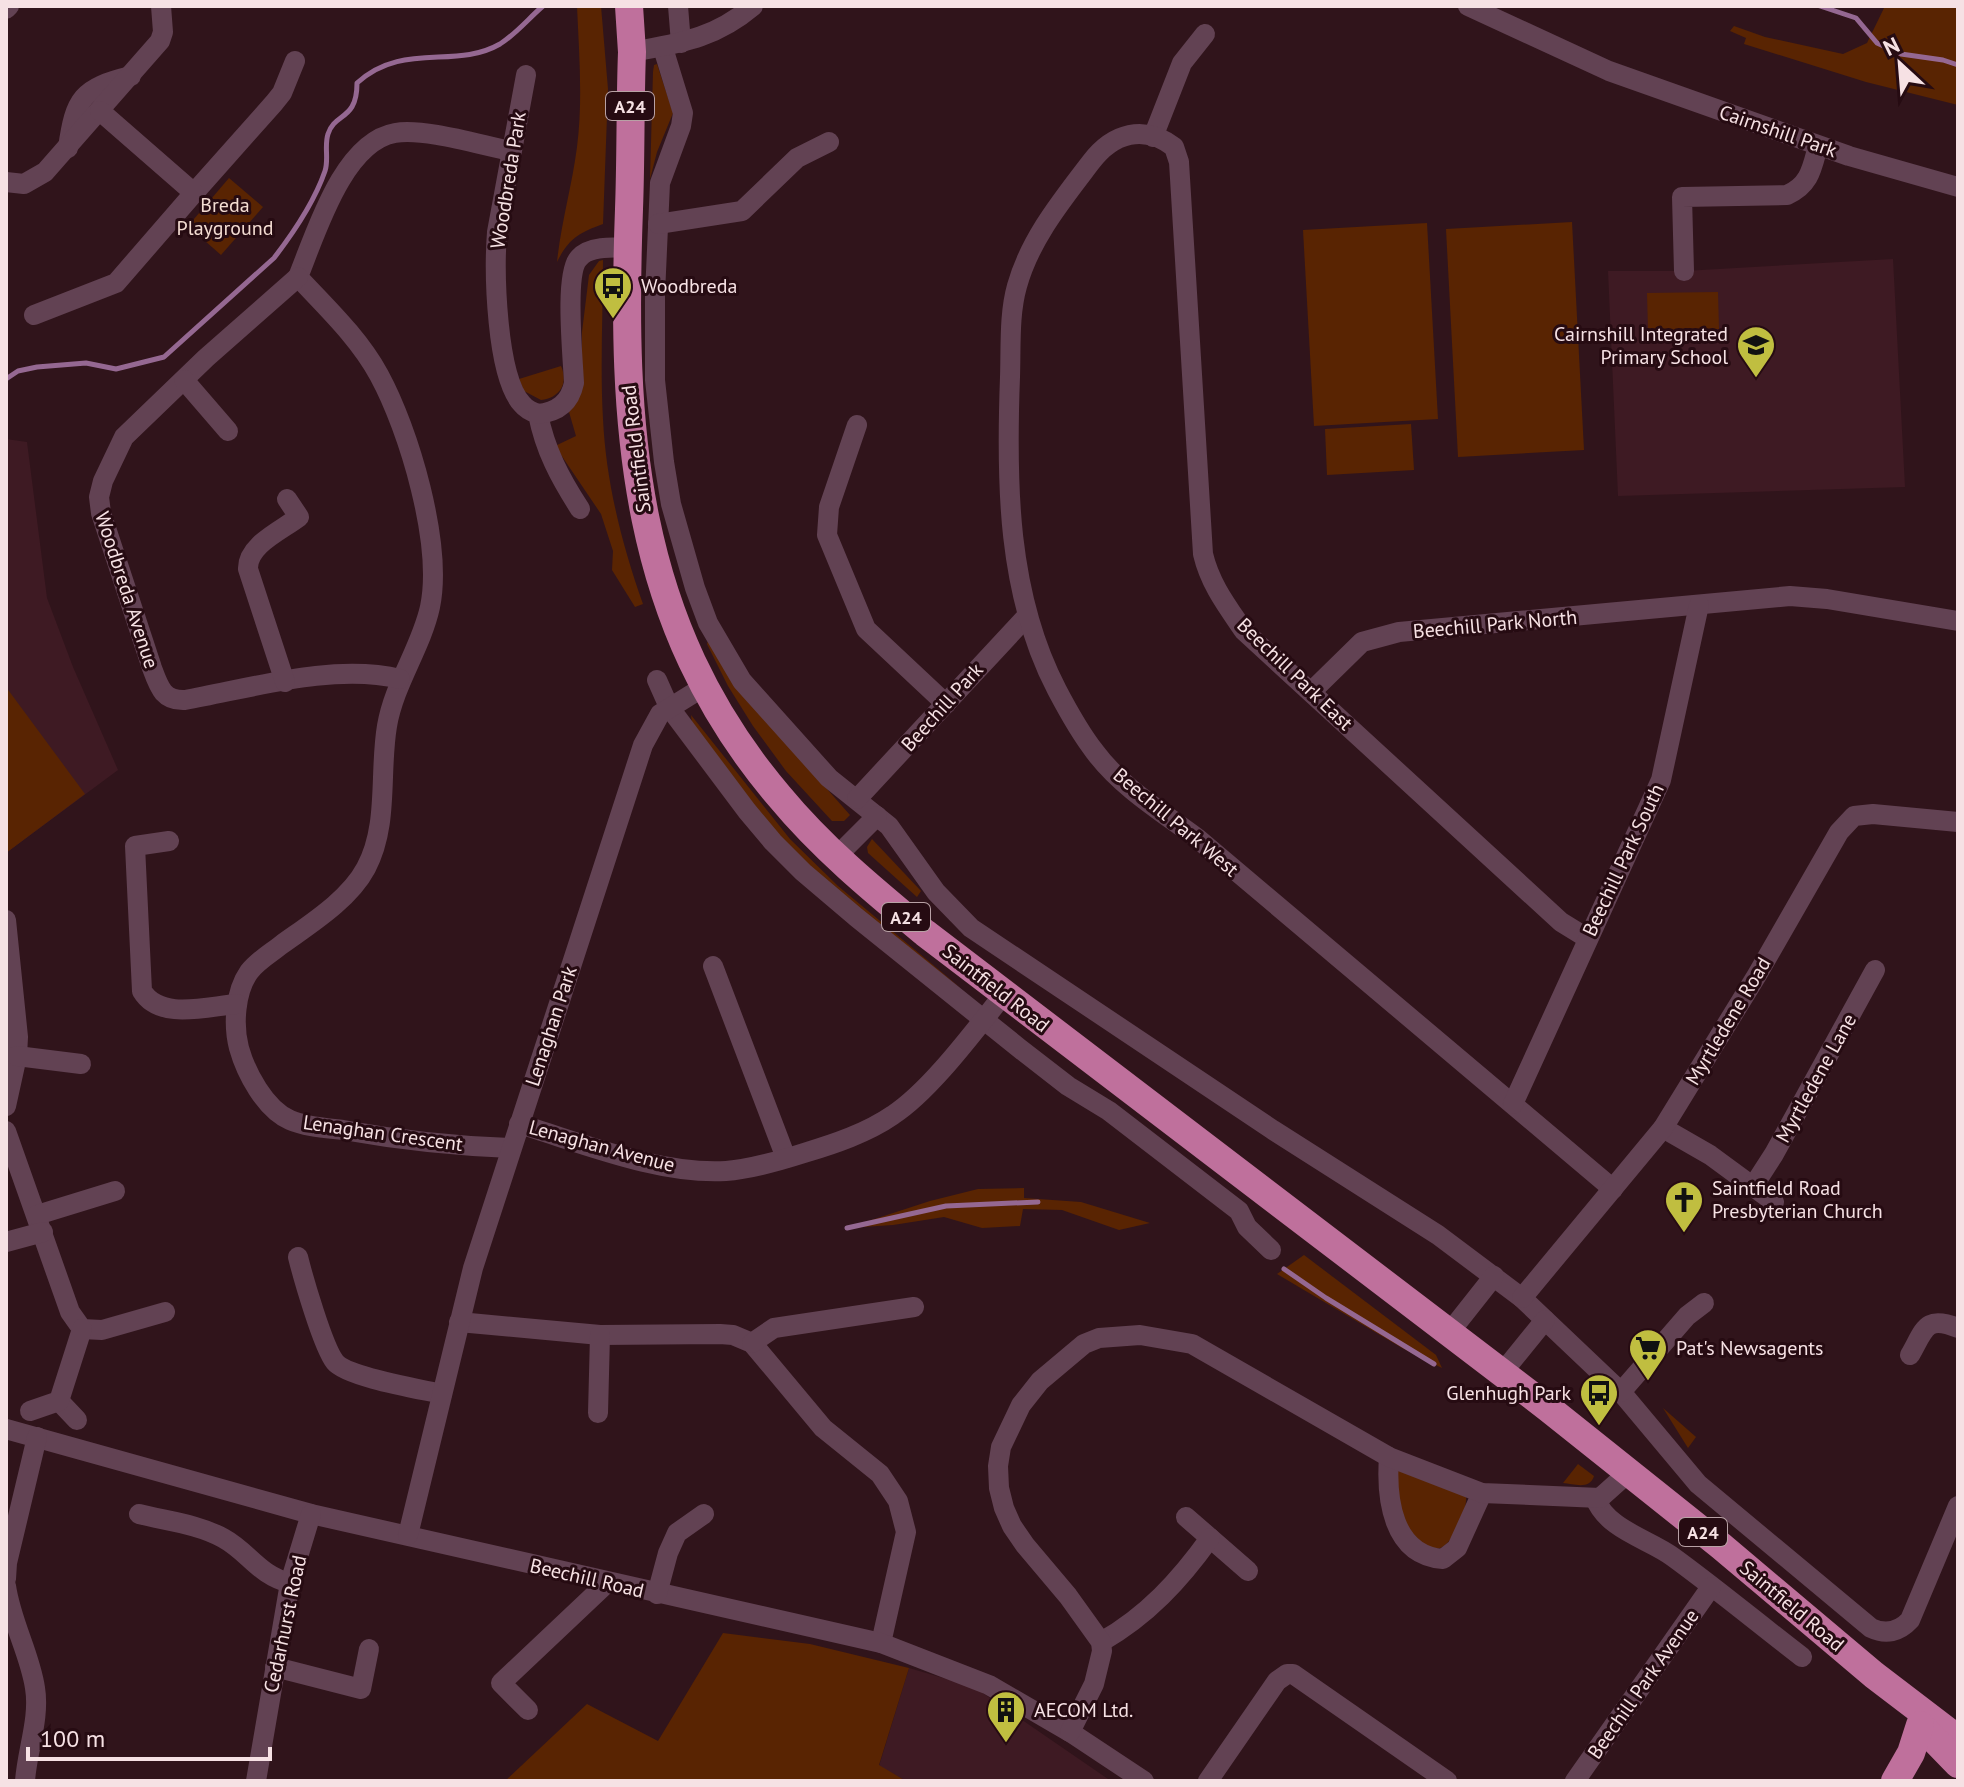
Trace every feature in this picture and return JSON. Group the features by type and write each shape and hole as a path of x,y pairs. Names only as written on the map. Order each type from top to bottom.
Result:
{"highway":[{"name":"Saintfield Road","path":"629,6 632,52 626,366 637,479 651,548 672,611 705,686 768,782 836,857 925,933 1629,1472 1874,1675 1954,1750"},
{"name":"Saintfield Road","path":"1874,1675 1920,1725 1954,1750"},
{"path":"1896,1781 1911,1753 1920,1725"}],"street":[{"path":"6,182 24,184 33,180 68,148 160,41 163,32 161,6"},
{"name":"Saintfield Road","path":"678,6 672,46 683,113 660,183 654,338 658,414 671,504 695,588 714,635 742,681 812,761 899,837 952,911 987,941 1438,1235 1494,1276 1522,1298 1621,1392 1698,1484 1871,1628 1896,1631 1910,1620 1958,1506"},
{"path":"632,52 672,46 718,30 753,6"},
{"name":"Cairnshill Park","path":"1468,6 1601,68 1818,146 1958,187"},
{"path":"1153,137 1182,63 1205,34"},
{"path":"34,315 116,283 274,103 282,93 295,61"},
{"name":"Woodbreda Park","path":"526,75 495,254 501,338 510,380 522,404 538,414"},
{"path":"68,148 74,112 84,95 103,83 131,76"},
{"path":"100,111 194,193"},
{"name":"Beechill Park West","path":"1153,137 1135,132 1115,139 1095,156 1055,210 1032,248 1017,288 1009,401 1009,511 1027,616 1057,689 1096,753 1130,788 1197,838 1613,1189"},
{"path":"298,277 347,167 375,139 396,133 419,133 511,151"},
{"name":"Beechill Park East","path":"1153,137 1174,147 1179,162 1201,531 1207,572 1217,591 1244,631 1561,922 1587,938"},
{"path":"658,224 742,211 797,158 829,142"},
{"path":"1684,271 1681,188 1787,195 1799,190 1806,181 1818,146"},
{"path":"580,509 559,475 544,442 538,414 562,406 571,396 574,383 570,287 573,267 580,256 593,250 627,248"},
{"name":"Woodbreda Avenue","path":"298,277 124,437 108,468 99,497 101,513 159,688 166,697 175,701 358,672 400,679"},
{"name":"Lenaghan Crescent","path":"298,277 360,347 379,375 413,458 422,491 432,594 429,612 400,679 386,729 379,822 372,856 364,871 335,903 249,971 237,1004 236,1035 240,1053 264,1097 289,1119 376,1136 511,1148"},
{"path":"184,380 228,431"},
{"path":"857,425 829,507 827,535 866,629 946,704"},
{"path":"285,682 248,569 248,560 253,551 299,517 287,499"},
{"name":"Beechill Park North","path":"1312,691 1362,642 1399,632 1790,596 1827,599 1958,621"},
{"name":"Beechill Park South","path":"1513,1104 1661,780 1699,605"},
{"name":"Beechill Park","path":"857,799 1027,616"},
{"name":"Saintfield Road","path":"657,680 669,707 747,811 783,852 856,917 1068,1086 1109,1111 1239,1211 1247,1227 1271,1250"},
{"name":"Lenaghan Park","path":"408,1535 473,1268 643,745 654,721 669,707 705,686"},
{"name":"Myrtledene Road","path":"1522,1298 1663,1128 1757,975 1839,832 1854,816 1864,815 1958,822"},
{"path":"836,857 877,816"},
{"path":"169,841 135,846 142,991 147,999 171,1009 237,1004"},
{"path":"6,920 17,1056 6,1106"},
{"path":"713,966 786,1158"},
{"name":"Myrtledene Lane","path":"1754,1185 1875,970"},
{"name":"Lenaghan Avenue","path":"519,1124 644,1160 699,1171 728,1171 786,1158 849,1138 894,1115 913,1099 1004,994"},
{"path":"17,1056 81,1064"},
{"path":"1663,1128 1754,1185 1774,1202"},
{"path":"6,1131 70,1312 82,1329"},
{"path":"6,1242 40,1223 115,1191"},
{"path":"298,1257 303,1280 335,1362 349,1372 442,1394"},
{"path":"1449,1333 1494,1276"},
{"path":"1621,1392 1687,1316 1704,1303"},
{"path":"752,1343 774,1328 914,1307"},
{"path":"82,1329 102,1330 165,1312"},
{"path":"1502,1373 1545,1320"},
{"path":"1910,1355 1927,1326 1933,1322 1940,1321 1958,1328"},
{"path":"459,1322 600,1335 720,1334 733,1335 752,1343 823,1428 880,1474 898,1501 906,1532 881,1643"},
{"path":"59,1401 82,1329"},
{"path":"598,1413 600,1335"},
{"path":"1070,1732 1094,1684 1102,1651 1101,1642 1025,1545 1004,1508 999,1488 1001,1447 1021,1405 1040,1381 1084,1344 1099,1338 1140,1335 1192,1344 1389,1457 1482,1493 1595,1498 1606,1494 1629,1472"},
{"path":"30,1411 59,1401"},
{"path":"59,1401 77,1420"},
{"name":"Beechill Road","path":"6,1429 311,1514 881,1643 989,1685 1070,1732 1144,1781"},
{"path":"6,1579 10,1549 37,1437"},
{"path":"1389,1457 1389,1504 1397,1527 1406,1542 1432,1558 1443,1559 1457,1548 1482,1493"},
{"name":"Saintfield Road","path":"1595,1498 1598,1506 1623,1529 1664,1550 1802,1657"},
{"path":"139,1514 220,1535 233,1543 256,1567 290,1583"},
{"name":"Cedarhurst Road","path":"256,1781 290,1583 311,1514"},
{"path":"657,1594 677,1533 704,1514"},
{"path":"1186,1517 1248,1571"},
{"path":"1101,1642 1151,1607 1170,1589 1210,1538"},
{"path":"528,1710 501,1683 607,1583"},
{"path":"6,1586 37,1700 25,1781"},
{"name":"Beechill Park Avenue","path":"1575,1781 1711,1587"},
{"path":"275,1667 361,1689 369,1649"},
{"path":"1208,1781 1277,1681 1287,1674 1293,1674 1447,1781"},
{"path":"1896,1781 1925,1757 1954,1750"}],"shaded area":[{"name":"Cairnshill Integrated Primary School","path":"1893,259 1905,487 1618,496 1608,271 1684,271"},
{"path":"6,439 27,442 47,598 118,770 6,853"},
{"path":"909,1668 974,1687 1111,1781 906,1781 879,1766"}],"green space":[{"path":"577,6 601,6 608,89 603,224 576,237 557,262 579,130"},
{"path":"1885,6 1958,6 1958,105 1866,82 1744,44 1746,38 1730,31 1734,26 1765,37 1843,54 1867,43"},
{"path":"657,64 673,113 650,179 653,72"},
{"name":"Breda Playground","path":"229,178 263,207 221,255 188,226"},
{"path":"1572,222 1584,450 1458,457 1446,229"},
{"path":"1427,223 1438,419 1314,426 1303,230"},
{"path":"603,260 605,443 616,513 643,604 635,607 612,570 613,551 601,514 555,446 576,436 569,412 582,389 582,332 589,275"},
{"path":"1718,292 1719,329 1648,330 1647,293"},
{"path":"561,366 563,384 553,396 541,400 524,391 519,379"},
{"path":"1411,424 1414,470 1327,475 1325,429"},
{"path":"708,641 737,687 850,815 844,821 832,821 786,771 728,686"},
{"path":"6,687 85,794 6,853"},
{"path":"691,715 790,839 838,886 962,989 858,909 780,840 692,723"},
{"path":"872,839 921,891 917,897 868,853 867,847"},
{"path":"1024,1188 1024,1198 1081,1202 1150,1223 1119,1230 1062,1210 1023,1209 1020,1226 982,1228 944,1217 847,1228 978,1189"},
{"path":"1304,1255 1436,1355 1442,1368 1402,1348 1277,1274"},
{"path":"1663,1408 1696,1437 1688,1448"},
{"path":"1578,1464 1594,1476 1592,1480 1581,1485 1563,1483"},
{"path":"1397,1470 1466,1494 1459,1524 1443,1546 1437,1549 1424,1547 1405,1530 1391,1480"},
{"path":"723,1633 810,1644 909,1668 879,1765 906,1781 505,1781 587,1704 658,1741"}],"waterway":[{"path":"6,379 18,371 37,367 86,363 116,369 164,357 274,258 289,238 320,183 326,166 328,134 335,122 350,110 357,83 392,63 465,55 500,44 543,6"},
{"path":"1820,6 1856,18 1877,43 1901,54 1958,65"},
{"path":"847,1228 946,1206 1038,1202"},
{"path":"1284,1269 1434,1364"}],"place":[{"name":"Woodbreda","path":"613,320"},
{"name":"Cairnshill Integrated Primary School","path":"1756,379"},
{"name":"Saintfield Road Presbyterian Church","path":"1684,1234"},
{"name":"Pat's Newsagents","path":"1648,1382"},
{"name":"Glenhugh Park","path":"1599,1427"},
{"name":"AECOM Ltd.","path":"1006,1744"}]}
